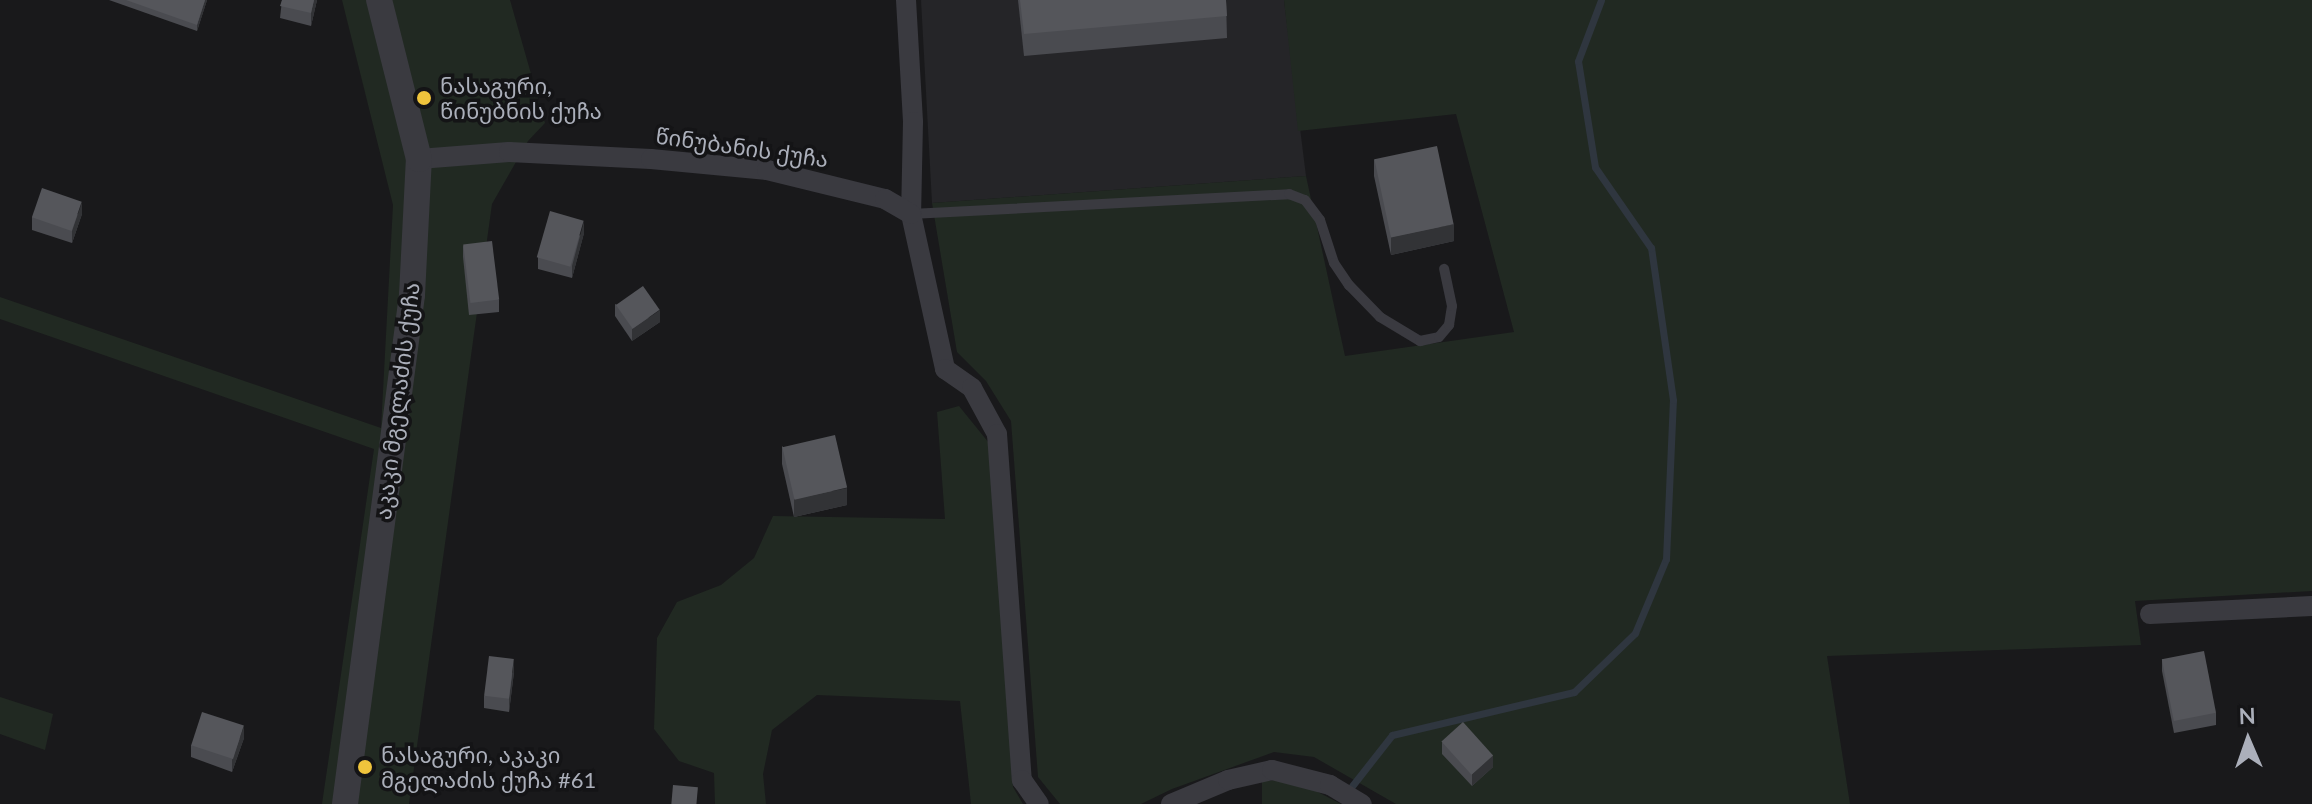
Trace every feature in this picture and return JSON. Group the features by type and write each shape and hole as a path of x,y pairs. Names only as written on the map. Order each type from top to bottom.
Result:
{"street":[{"name":"აკაკი მგელაძის ქუჩა","path":"345,804 412,295 419,159 379,0"},
{"path":"906,0 913,122 911,214 945,369 972,388 997,434 1022,780 1039,804"},
{"name":"წინუბანის ქუჩა","path":"419,159 509,152 651,159 752,169 841,186 885,199 911,214"},
{"path":"2150,614 2312,606"},
{"path":"1171,804 1228,780 1272,770 1330,785 1362,804"}],"lane":[{"path":"911,214 1289,194 1305,200 1320,220 1334,263 1349,285 1380,317 1420,341 1439,337 1449,325 1452,306 1444,269"}],"shaded area":[{"path":"342,0 510,0 545,123 528,141 492,204 409,804 322,804 374,449 0,319 0,297 381,428 393,205"},
{"path":"921,0 1284,0 1306,176 932,203"},
{"path":"1284,0 2312,0 2312,591 2135,601 2141,645 1827,656 1850,804 1396,804 1314,757 1274,752 1172,789 1141,804 1060,804 1038,777 1011,421 986,381 957,352 932,203 1306,176 1345,356 1514,332 1456,114 1298,131"},
{"path":"959,406 989,443 1013,787 1023,804 971,804 960,701 817,695 772,730 763,774 766,804 715,804 714,773 679,761 654,729 657,638 677,602 721,585 754,558 773,516 945,519 937,412"},
{"path":"0,697 53,714 45,750 0,734"},
{"path":"1280,780 1312,789 1341,804 1262,804 1262,781"}],"building":[{"path":"126,0 205,0 197,25"},
{"path":"282,0 314,0 311,13 280,6"},
{"path":"1020,0 1226,0 1227,16 1024,34"},
{"path":"1437,146 1454,224 1391,238 1374,159"},
{"path":"42,188 82,202 72,231 32,217"},
{"path":"550,211 584,221 570,267 537,257"},
{"path":"492,241 499,300 470,303 463,245"},
{"path":"643,286 660,310 633,329 616,305"},
{"path":"835,435 847,488 795,500 782,447"},
{"path":"2204,651 2216,713 2174,721 2162,659"},
{"path":"489,656 514,659 509,699 484,696"},
{"path":"202,712 244,726 233,759 191,745"},
{"path":"1463,722 1493,755 1472,775 1441,741"},
{"path":"673,785 698,787 696,804 671,804"}],"waterway":[{"path":"1352,786 1392,735 1574,692 1635,633 1666,559 1673,400 1651,248 1595,167 1578,61 1601,0"}],"place":[{"name":"ნასაგური, წინუბნის ქუჩა","path":"424,98"},
{"name":"ნასაგური, აკაკი მგელაძის ქუჩა #61","path":"365,767"}]}
